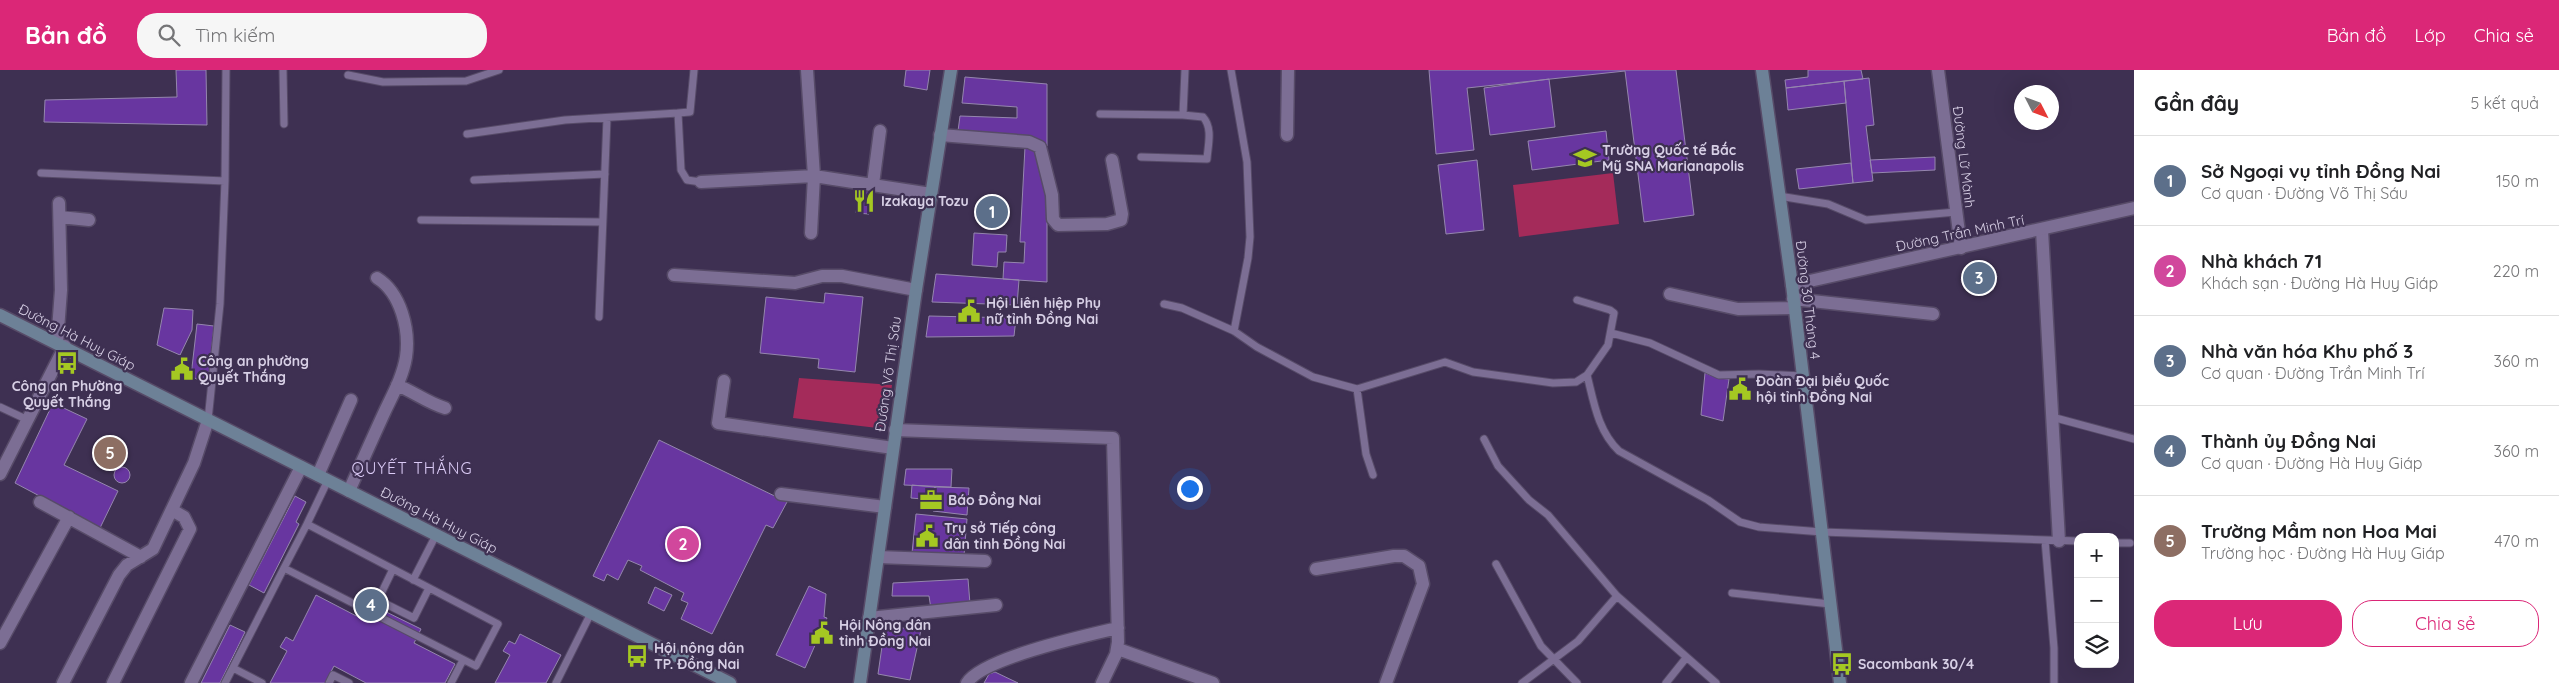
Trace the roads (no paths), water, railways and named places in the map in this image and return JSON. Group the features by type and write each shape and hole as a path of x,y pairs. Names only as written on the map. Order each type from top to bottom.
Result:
{"main road":[{"name":"Đường Võ Thị Sáu","path":"860,683 895,430 951,70"},
{"name":"Đường 30 Tháng 4","path":"1762,70 1792,285 1840,683"},
{"name":"Đường Hà Huy Giáp","path":"0,315 730,683"}],"street":[{"path":"807,70 814,176 811,233"},
{"path":"1287,135 1288,70"},
{"name":"Đường Lữ Mành","path":"1938,70 1961,248"},
{"path":"873,184 880,131"},
{"path":"940,135 1029,142 1040,147 1052,195 1053,219 1058,225 1107,224 1121,220 1122,214 1112,160"},
{"path":"701,182 814,176 931,194"},
{"path":"0,474 28,420 61,345 59,203"},
{"name":"Đường Trần Minh Trí","path":"1792,285 2134,208"},
{"path":"60,217 89,220"},
{"path":"2042,230 2059,541"},
{"path":"674,275 795,283 822,276 842,276 916,290"},
{"path":"349,491 397,385 406,357 404,324 394,296 383,282 377,278"},
{"path":"1670,294 1738,309 1794,304 1933,314"},
{"path":"724,381 718,423 893,448"},
{"path":"397,385 418,394 430,403 445,408"},
{"path":"323,478 351,400"},
{"path":"63,683 119,575 127,565 153,549 194,463 208,420"},
{"path":"895,430 1113,438 1118,649 1102,683"},
{"path":"191,683 302,467"},
{"path":"781,494 885,507"},
{"path":"40,502 141,557"},
{"path":"113,683 174,560 189,525 184,517 172,510"},
{"path":"0,643 69,517"},
{"path":"153,549 174,560"},
{"path":"1316,569 1394,556 1404,556 1419,566 1423,584 1386,683"},
{"path":"878,557 985,561"},
{"path":"869,618 996,605"},
{"path":"967,683 973,676 1016,656 1060,641 1118,628"},
{"path":"1118,649 1213,683"}],"lane":[{"path":"208,420 220,304 225,181 226,70"},
{"path":"283,70 284,124"},
{"path":"348,75 383,82 466,81 499,70"},
{"path":"467,134 565,120 690,112 694,70"},
{"path":"1183,115 1185,70"},
{"path":"1231,70 1247,162 1250,238 1234,331"},
{"path":"678,113 681,170 687,180 701,182"},
{"path":"1100,114 1183,115 1203,117 1207,122 1209,131 1207,158 1141,157"},
{"path":"599,317 607,118"},
{"path":"41,173 225,181"},
{"path":"474,180 604,174"},
{"path":"1779,196 1828,204 1866,220 1956,212"},
{"path":"422,220 602,222"},
{"path":"1164,304 1182,308 1234,331 1257,347 1299,370 1328,382 1357,389 1445,362 1473,372 1553,383 1576,382 1587,375 1608,345 1614,318 1613,312 1577,300"},
{"path":"1611,333 1650,343 1719,375 1803,376"},
{"path":"1587,375 1602,430 1609,442 1619,451 1708,500 1740,522 1759,527 1822,532 2074,541"},
{"path":"1357,389 1366,454 1373,475"},
{"path":"0,407 28,420"},
{"path":"2052,417 2134,439"},
{"path":"1484,439 1498,466 1529,500 1558,526 1617,596 1716,683"},
{"path":"225,683 307,524 323,478"},
{"path":"284,568 476,666 498,624 307,524"},
{"path":"413,580 436,535"},
{"path":"2045,540 2054,648 2054,683"},
{"path":"2119,543 2130,543"},
{"path":"1496,564 1541,646 1553,661 1577,683"},
{"path":"393,569 378,600 414,618 429,588"},
{"path":"1732,593 1830,604"},
{"path":"1522,683 1578,641 1617,596"},
{"path":"390,622 396,609"},
{"path":"556,683 591,613"},
{"path":"1666,683 1686,658"},
{"path":"451,683 463,660"},
{"path":"233,668 262,683"},
{"path":"329,683 333,675 349,683"}],"place":[{"name":"Trường Quốc tế Bắc Mỹ SNA Marianapolis","path":"1585,158"},
{"name":"Izakaya Tozu","path":"864,201"},
{"name":"Sở Ngoại vụ tỉnh Đồng Nai","path":"992,212"},
{"name":"Nhà văn hóa Khu phố 3","path":"1979,278"},
{"name":"Hội Liên hiệp Phụ nữ tỉnh Đồng Nai","path":"969,311"},
{"name":"Công an Phường Quyết Thắng","path":"67,363"},
{"name":"Công an phường Quyết Thắng","path":"182,369"},
{"name":"Đoàn Đại biểu Quốc hội tỉnh Đồng Nai","path":"1740,389"},
{"name":"Trường Mầm non Hoa Mai","path":"110,453"},
{"name":"Báo Đồng Nai","path":"931,500"},
{"name":"Trụ sở Tiếp công dân tỉnh Đồng Nai","path":"927,536"},
{"name":"Nhà khách 71","path":"683,544"},
{"name":"Thành ủy Đồng Nai","path":"371,605"},
{"name":"Hội Nông dân tỉnh Đồng Nai","path":"822,633"},
{"name":"Hội nông dân TP. Đồng Nai","path":"637,656"},
{"name":"Sacombank 30/4","path":"1842,664"}],"district":[{"name":"QUYẾT THẮNG","path":"412,468"}]}
